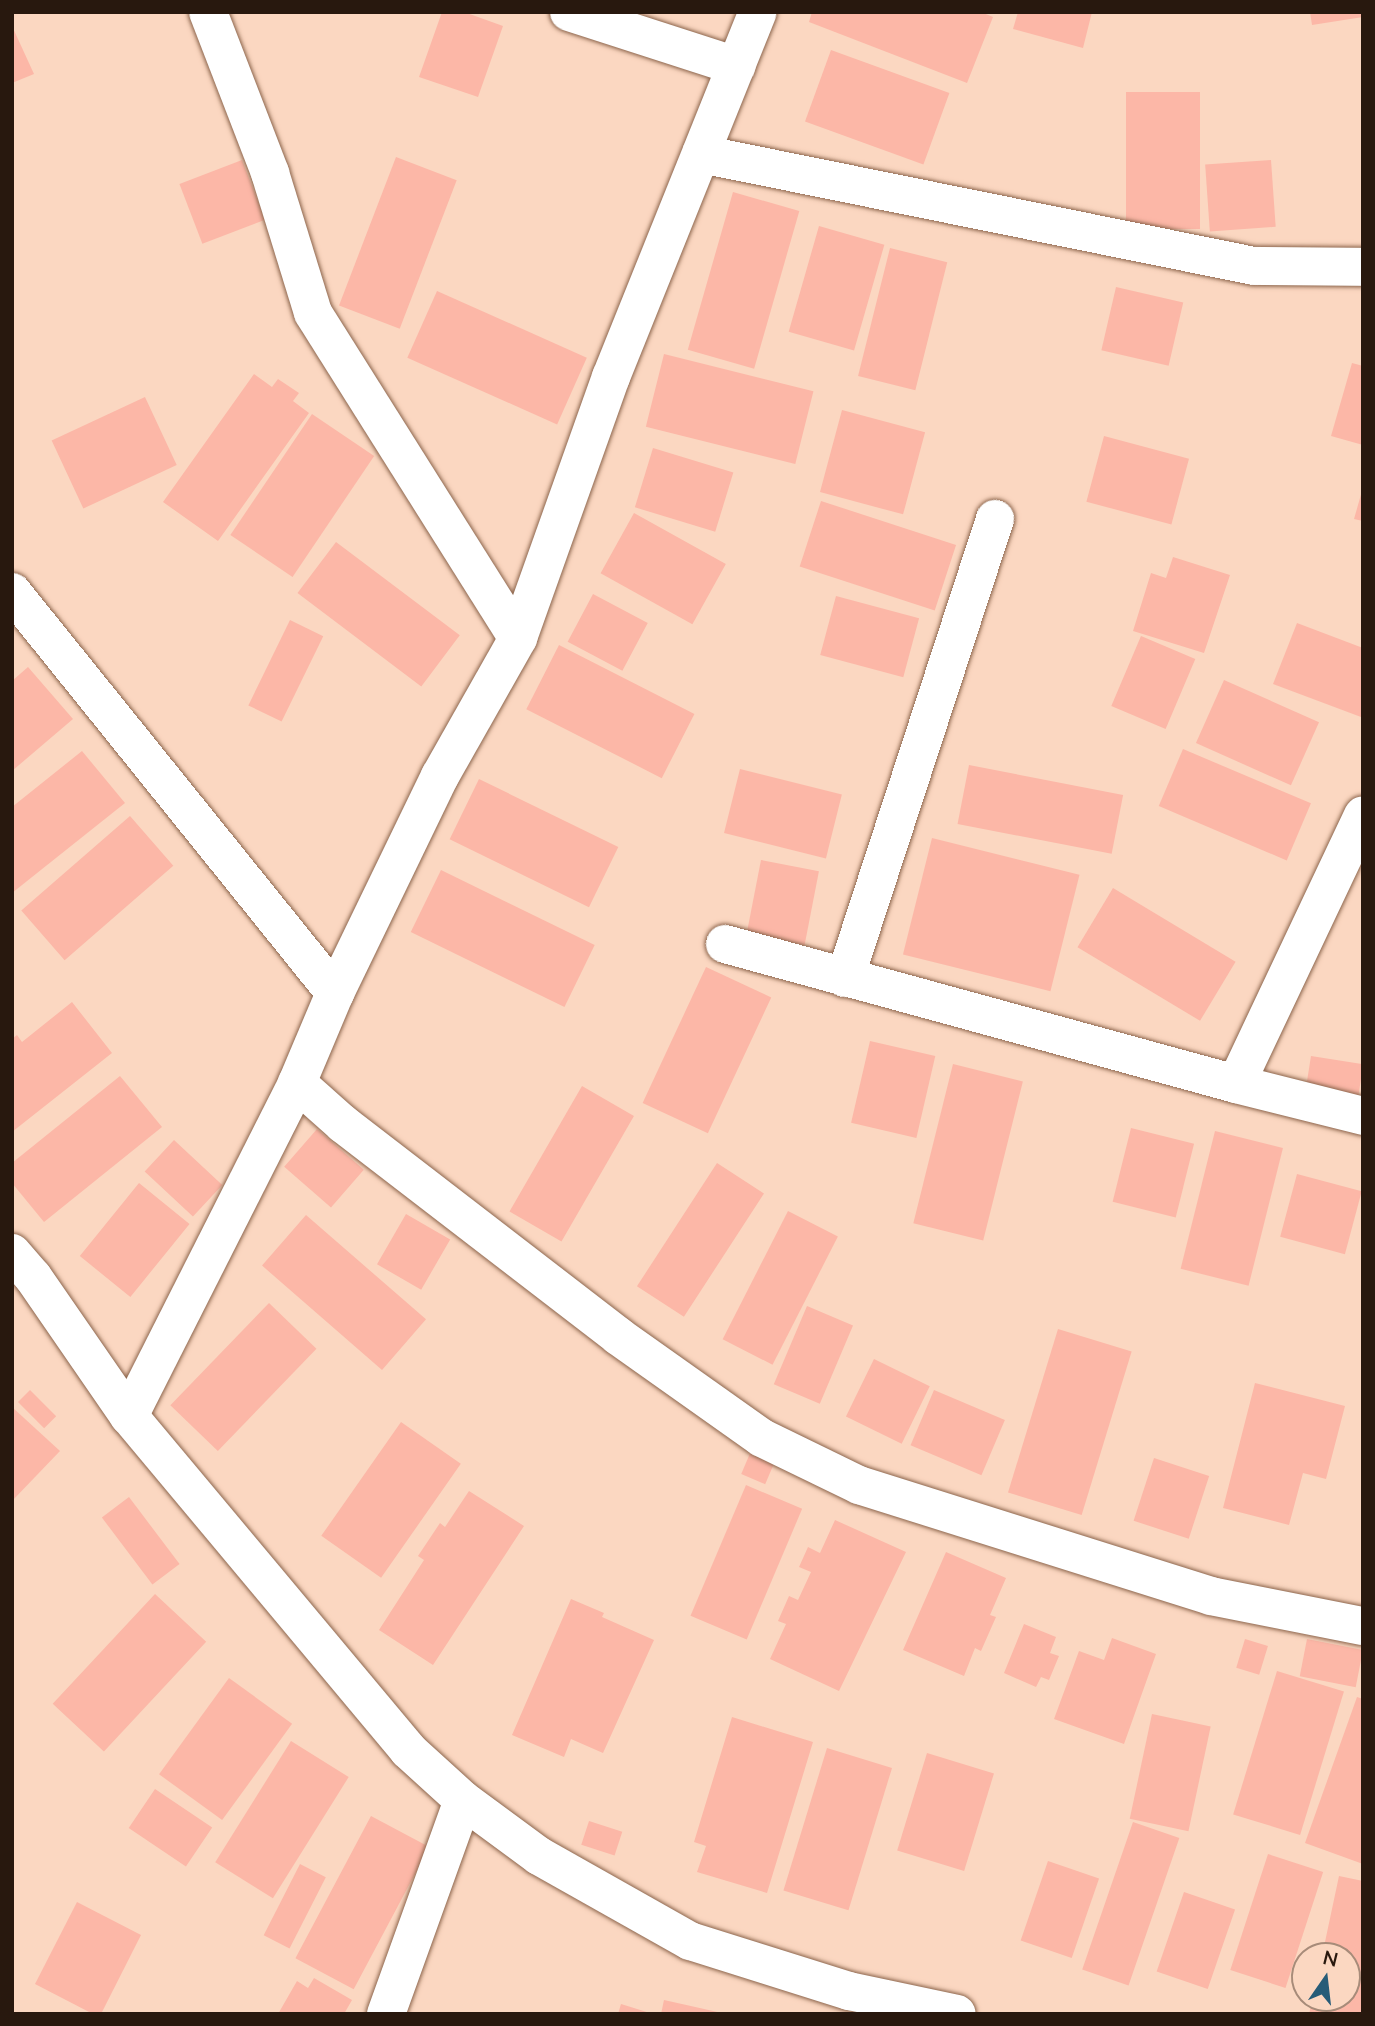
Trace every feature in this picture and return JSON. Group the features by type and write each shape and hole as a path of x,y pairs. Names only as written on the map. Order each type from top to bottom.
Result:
{"street":[{"path":"208,12 270,173 313,313 518,638"},
{"path":"569,12 736,66"},
{"path":"129,1416 297,1083 335,993 440,776 518,638 611,377 758,12"},
{"path":"701,154 1254,266 1363,267"},
{"path":"845,978 995,519"},
{"path":"12,592 335,993"},
{"path":"1236,1084 1363,815"},
{"path":"725,944 1236,1084 1363,1116"},
{"path":"297,1083 344,1125 585,1310 762,1438 859,1485 1198,1592 1363,1626"},
{"path":"19,1276 129,1416 408,1750 463,1800 539,1856 690,1941 847,2002 957,2014"},
{"path":"386,2014 463,1800"}],"building":[{"path":"442,12 464,12 503,26 478,97 419,77"},
{"path":"812,12 981,12 993,17 967,83 809,22"},
{"path":"1018,12 1092,12 1083,48 1013,29"},
{"path":"1310,12 1363,12 1363,17 1312,25"},
{"path":"12,26 34,74 12,83"},
{"path":"831,50 949,93 923,165 805,121"},
{"path":"1126,92 1200,92 1200,229 1126,229"},
{"path":"396,157 457,180 400,329 339,305"},
{"path":"242,160 265,220 202,244 179,184"},
{"path":"1271,160 1276,227 1210,231 1205,165"},
{"path":"733,192 799,211 754,369 688,350"},
{"path":"819,226 884,245 854,350 789,332"},
{"path":"890,248 947,262 915,390 858,376"},
{"path":"1116,287 1183,303 1169,366 1101,350"},
{"path":"437,291 587,358 557,424 407,358"},
{"path":"664,354 813,391 795,464 646,427"},
{"path":"1352,363 1363,366 1363,445 1331,436"},
{"path":"254,374 272,387 278,379 299,393 293,401 309,413 218,541 163,502"},
{"path":"145,397 177,465 83,509 52,441"},
{"path":"842,410 925,432 903,514 820,492"},
{"path":"312,414 374,456 293,577 230,535"},
{"path":"1104,436 1189,459 1171,524 1086,502"},
{"path":"653,448 733,473 715,532 635,507"},
{"path":"1363,492 1363,521 1354,519"},
{"path":"821,501 956,545 935,611 800,567"},
{"path":"634,513 726,564 692,624 601,573"},
{"path":"336,542 460,635 421,686 297,593"},
{"path":"1173,557 1230,575 1204,653 1133,631 1151,573 1166,578"},
{"path":"593,594 648,623 622,671 568,642"},
{"path":"836,596 919,618 903,677 820,655"},
{"path":"290,620 323,636 282,722 248,705"},
{"path":"1297,623 1363,648 1361,717 1273,684"},
{"path":"1141,636 1195,659 1166,729 1111,706"},
{"path":"559,645 694,714 662,778 526,709"},
{"path":"28,667 73,719 12,771 12,681"},
{"path":"1224,680 1319,722 1291,785 1196,743"},
{"path":"1183,749 1311,803 1287,860 1159,806"},
{"path":"82,751 125,803 12,893 12,807"},
{"path":"969,765 1123,795 1112,854 958,824"},
{"path":"740,769 842,794 826,858 724,833"},
{"path":"479,779 618,847 589,907 450,839"},
{"path":"130,816 173,866 65,960 21,910"},
{"path":"932,838 1079,875 1050,991 903,954"},
{"path":"761,860 819,871 805,945 747,934"},
{"path":"441,870 595,945 564,1007 411,932"},
{"path":"1113,888 1236,962 1200,1021 1077,947"},
{"path":"706,967 771,997 708,1133 643,1103"},
{"path":"72,1002 112,1053 12,1132 12,1039 17,1035 22,1042"},
{"path":"870,1041 935,1056 916,1138 851,1123"},
{"path":"1311,1056 1363,1064 1357,1107 1304,1098"},
{"path":"953,1064 1023,1081 983,1241 913,1223"},
{"path":"120,1076 162,1127 44,1222 12,1183 12,1163"},
{"path":"582,1086 634,1116 561,1242 510,1212"},
{"path":"1131,1128 1194,1144 1176,1217 1113,1202"},
{"path":"317,1129 364,1170 331,1207 284,1167"},
{"path":"1215,1131 1283,1148 1249,1286 1181,1269"},
{"path":"174,1140 222,1185 193,1216 145,1171"},
{"path":"717,1163 764,1193 684,1317 637,1286"},
{"path":"1297,1174 1362,1191 1345,1254 1280,1237"},
{"path":"139,1183 190,1224 130,1297 80,1256"},
{"path":"788,1211 838,1236 773,1365 723,1339"},
{"path":"406,1214 450,1240 421,1290 377,1264"},
{"path":"306,1215 426,1319 382,1370 262,1266"},
{"path":"269,1303 316,1349 218,1451 170,1405"},
{"path":"807,1306 853,1326 820,1404 774,1384"},
{"path":"1058,1329 1132,1352 1082,1515 1008,1493"},
{"path":"874,1359 930,1386 902,1444 846,1417"},
{"path":"1255,1383 1345,1406 1326,1479 1303,1473 1289,1525 1223,1508"},
{"path":"30,1390 56,1416 44,1428 18,1402"},
{"path":"934,1390 1005,1420 981,1475 911,1445"},
{"path":"12,1407 60,1451 12,1501"},
{"path":"401,1422 461,1464 381,1578 321,1536"},
{"path":"751,1451 775,1461 765,1484 741,1474"},
{"path":"1154,1458 1209,1476 1189,1539 1134,1521"},
{"path":"746,1485 802,1509 747,1640 691,1616"},
{"path":"469,1491 524,1526 433,1665 379,1630 424,1560 418,1556 440,1523 445,1527"},
{"path":"129,1497 180,1564 152,1585 102,1517"},
{"path":"835,1520 906,1552 839,1691 770,1659 786,1624 778,1621 789,1596 798,1600 811,1572 799,1567 808,1547 820,1553"},
{"path":"946,1552 1006,1578 990,1615 996,1617 981,1651 975,1648 964,1676 903,1650"},
{"path":"155,1594 206,1642 104,1751 53,1704"},
{"path":"571,1599 604,1613 602,1617 654,1640 603,1753 571,1739 564,1757 512,1735"},
{"path":"1024,1624 1056,1637 1050,1653 1059,1656 1049,1680 1041,1677 1036,1687 1004,1673"},
{"path":"1112,1638 1156,1654 1124,1744 1054,1719 1079,1651 1104,1660"},
{"path":"1245,1639 1268,1646 1259,1675 1236,1668"},
{"path":"1307,1639 1363,1650 1356,1687 1300,1676"},
{"path":"1277,1671 1344,1691 1300,1835 1233,1814"},
{"path":"229,1678 292,1724 222,1820 159,1774"},
{"path":"1357,1697 1363,1699 1363,1864 1305,1843"},
{"path":"1152,1714 1211,1726 1188,1831 1130,1819"},
{"path":"732,1717 813,1742 767,1893 697,1872 706,1846 694,1842"},
{"path":"291,1741 349,1777 273,1898 215,1862"},
{"path":"827,1748 892,1768 848,1910 783,1890"},
{"path":"927,1753 994,1773 964,1871 897,1851"},
{"path":"155,1789 212,1828 186,1867 129,1828"},
{"path":"371,1816 429,1847 354,1989 295,1958"},
{"path":"589,1821 622,1832 615,1856 581,1845"},
{"path":"1133,1822 1179,1838 1129,1985 1082,1970"},
{"path":"1268,1854 1323,1872 1300,1942 1291,1942 1291,1971 1285,1988 1230,1970"},
{"path":"1048,1861 1099,1879 1072,1958 1021,1940"},
{"path":"300,1864 326,1877 290,1948 264,1935"},
{"path":"1339,1876 1363,1881 1363,2014 1309,2014 1361,2012 1361,1942 1325,1942"},
{"path":"1184,1892 1235,1910 1208,1989 1157,1971"},
{"path":"77,1902 141,1935 101,2014 93,2014 35,1984"},
{"path":"314,1978 352,2000 344,2014 278,2014 297,1981 308,1988"},
{"path":"664,2000 722,2013 722,2014 661,2014"},
{"path":"621,2004 650,2013 650,2014 618,2014"}]}
